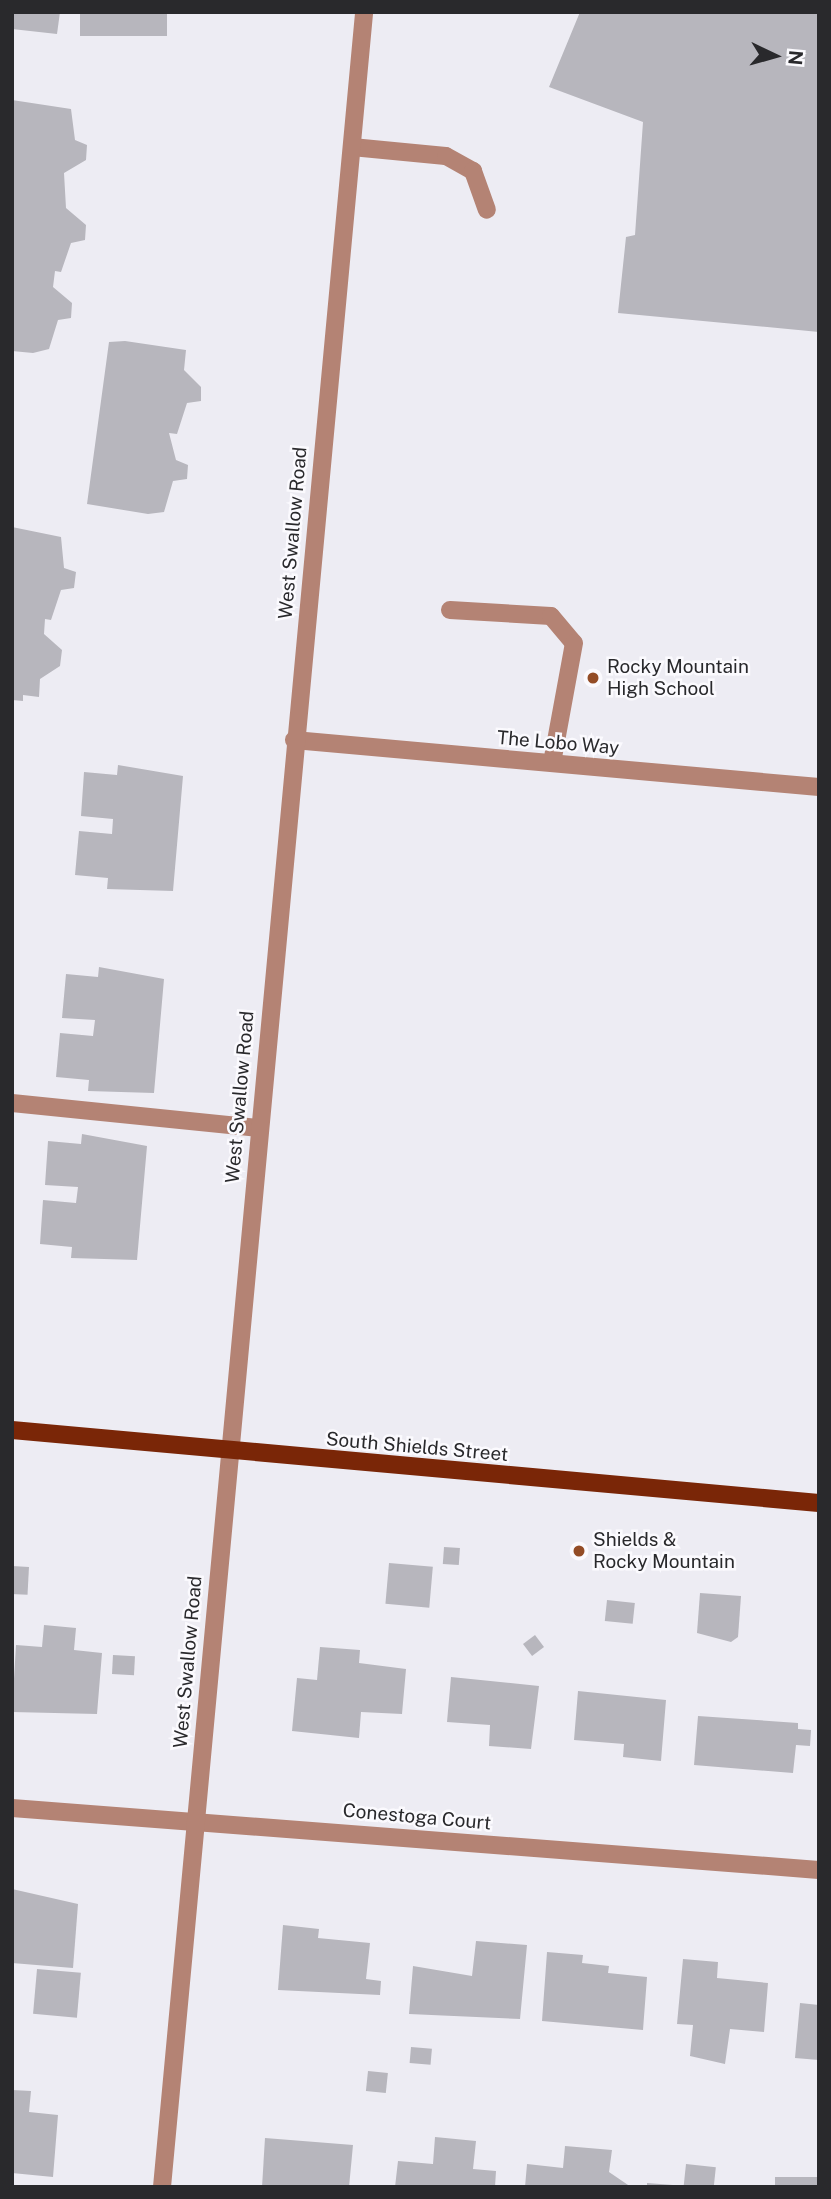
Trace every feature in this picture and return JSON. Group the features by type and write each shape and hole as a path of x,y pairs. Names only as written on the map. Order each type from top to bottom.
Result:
{"main road":[{"name":"South Shields Street","path":"12,1430 819,1503"}],"street":[{"name":"West Swallow Road","path":"162,2187 294,740 364,12"},
{"path":"352,147 446,156 473,171 487,211"},
{"path":"450,610 551,616 574,643 552,763"},
{"name":"The Lobo Way","path":"294,740 819,787"},
{"path":"12,1103 258,1128"},
{"name":"Conestoga Court","path":"12,1808 819,1870"}],"building":[{"path":"12,12 60,12 57,34 12,29"},
{"path":"80,12 167,12 167,36 80,36"},
{"path":"580,12 819,12 819,332 618,313 626,237 635,235 643,122 549,87"},
{"path":"12,100 71,109 75,140 87,145 86,160 64,173 66,208 86,225 85,240 71,243 61,272 55,271 53,287 72,303 71,318 58,320 49,349 33,353 12,351"},
{"path":"125,341 186,350 184,370 201,387 201,401 187,403 177,434 169,433 176,460 188,465 187,479 173,481 164,512 148,514 87,504 109,342"},
{"path":"12,527 61,537 64,568 76,572 74,588 61,590 51,620 45,619 44,634 62,650 60,666 40,679 39,697 23,695 23,701 12,700"},
{"path":"118,765 183,776 173,891 107,889 108,878 75,875 79,831 112,834 113,819 81,816 84,772 117,775"},
{"path":"99,967 164,979 154,1093 88,1091 89,1080 56,1077 60,1033 93,1036 95,1020 62,1018 66,974 98,977"},
{"path":"82,1134 147,1146 137,1260 71,1258 72,1247 40,1244 43,1200 76,1203 78,1187 45,1185 48,1141 81,1144"},
{"path":"444,1547 460,1548 459,1565 443,1564"},
{"path":"389,1563 433,1567 429,1608 385,1604"},
{"path":"12,1566 29,1567 28,1595 12,1594"},
{"path":"700,1593 741,1596 738,1637 731,1642 697,1633"},
{"path":"607,1600 635,1603 633,1624 605,1621"},
{"path":"44,1625 76,1628 74,1650 102,1653 97,1714 12,1712 16,1645 42,1647"},
{"path":"535,1635 544,1647 532,1656 523,1644"},
{"path":"320,1647 360,1650 359,1663 406,1669 402,1714 361,1712 359,1738 292,1731 297,1678 317,1680"},
{"path":"113,1655 135,1656 134,1675 112,1674"},
{"path":"451,1677 539,1686 531,1749 489,1746 490,1725 447,1722"},
{"path":"578,1691 666,1700 661,1761 623,1757 624,1744 574,1740"},
{"path":"698,1716 798,1723 798,1729 811,1730 810,1746 796,1745 793,1773 694,1765"},
{"path":"12,1889 78,1904 73,1968 12,1963"},
{"path":"283,1925 319,1929 318,1938 370,1943 366,1979 381,1981 380,1995 278,1990"},
{"path":"476,1941 527,1945 520,2019 409,2014 413,1966 472,1976"},
{"path":"547,1952 583,1955 582,1963 609,1966 608,1973 647,1977 643,2030 542,2021"},
{"path":"683,1959 718,1962 717,1978 768,1983 764,2032 730,2029 725,2064 690,2056 693,2025 677,2024"},
{"path":"37,1969 81,1973 77,2018 33,2014"},
{"path":"800,2003 819,2005 819,2060 795,2058"},
{"path":"411,2047 432,2049 431,2065 410,2063"},
{"path":"368,2071 388,2073 386,2093 366,2091"},
{"path":"12,2090 31,2091 29,2112 58,2115 53,2177 12,2173"},
{"path":"435,2137 476,2141 473,2169 496,2171 495,2187 395,2187 398,2161 433,2164"},
{"path":"265,2138 353,2145 349,2187 262,2187"},
{"path":"565,2146 612,2150 609,2172 631,2187 525,2187 527,2164 563,2168"},
{"path":"686,2164 716,2167 714,2187 684,2187"},
{"path":"775,2177 819,2177 819,2187 775,2187"},
{"path":"647,2183 673,2185 673,2187 647,2187"}],"place":[{"name":"Rocky Mountain High School","path":"593,678"},
{"name":"Shields & Rocky Mountain","path":"579,1551"}]}
